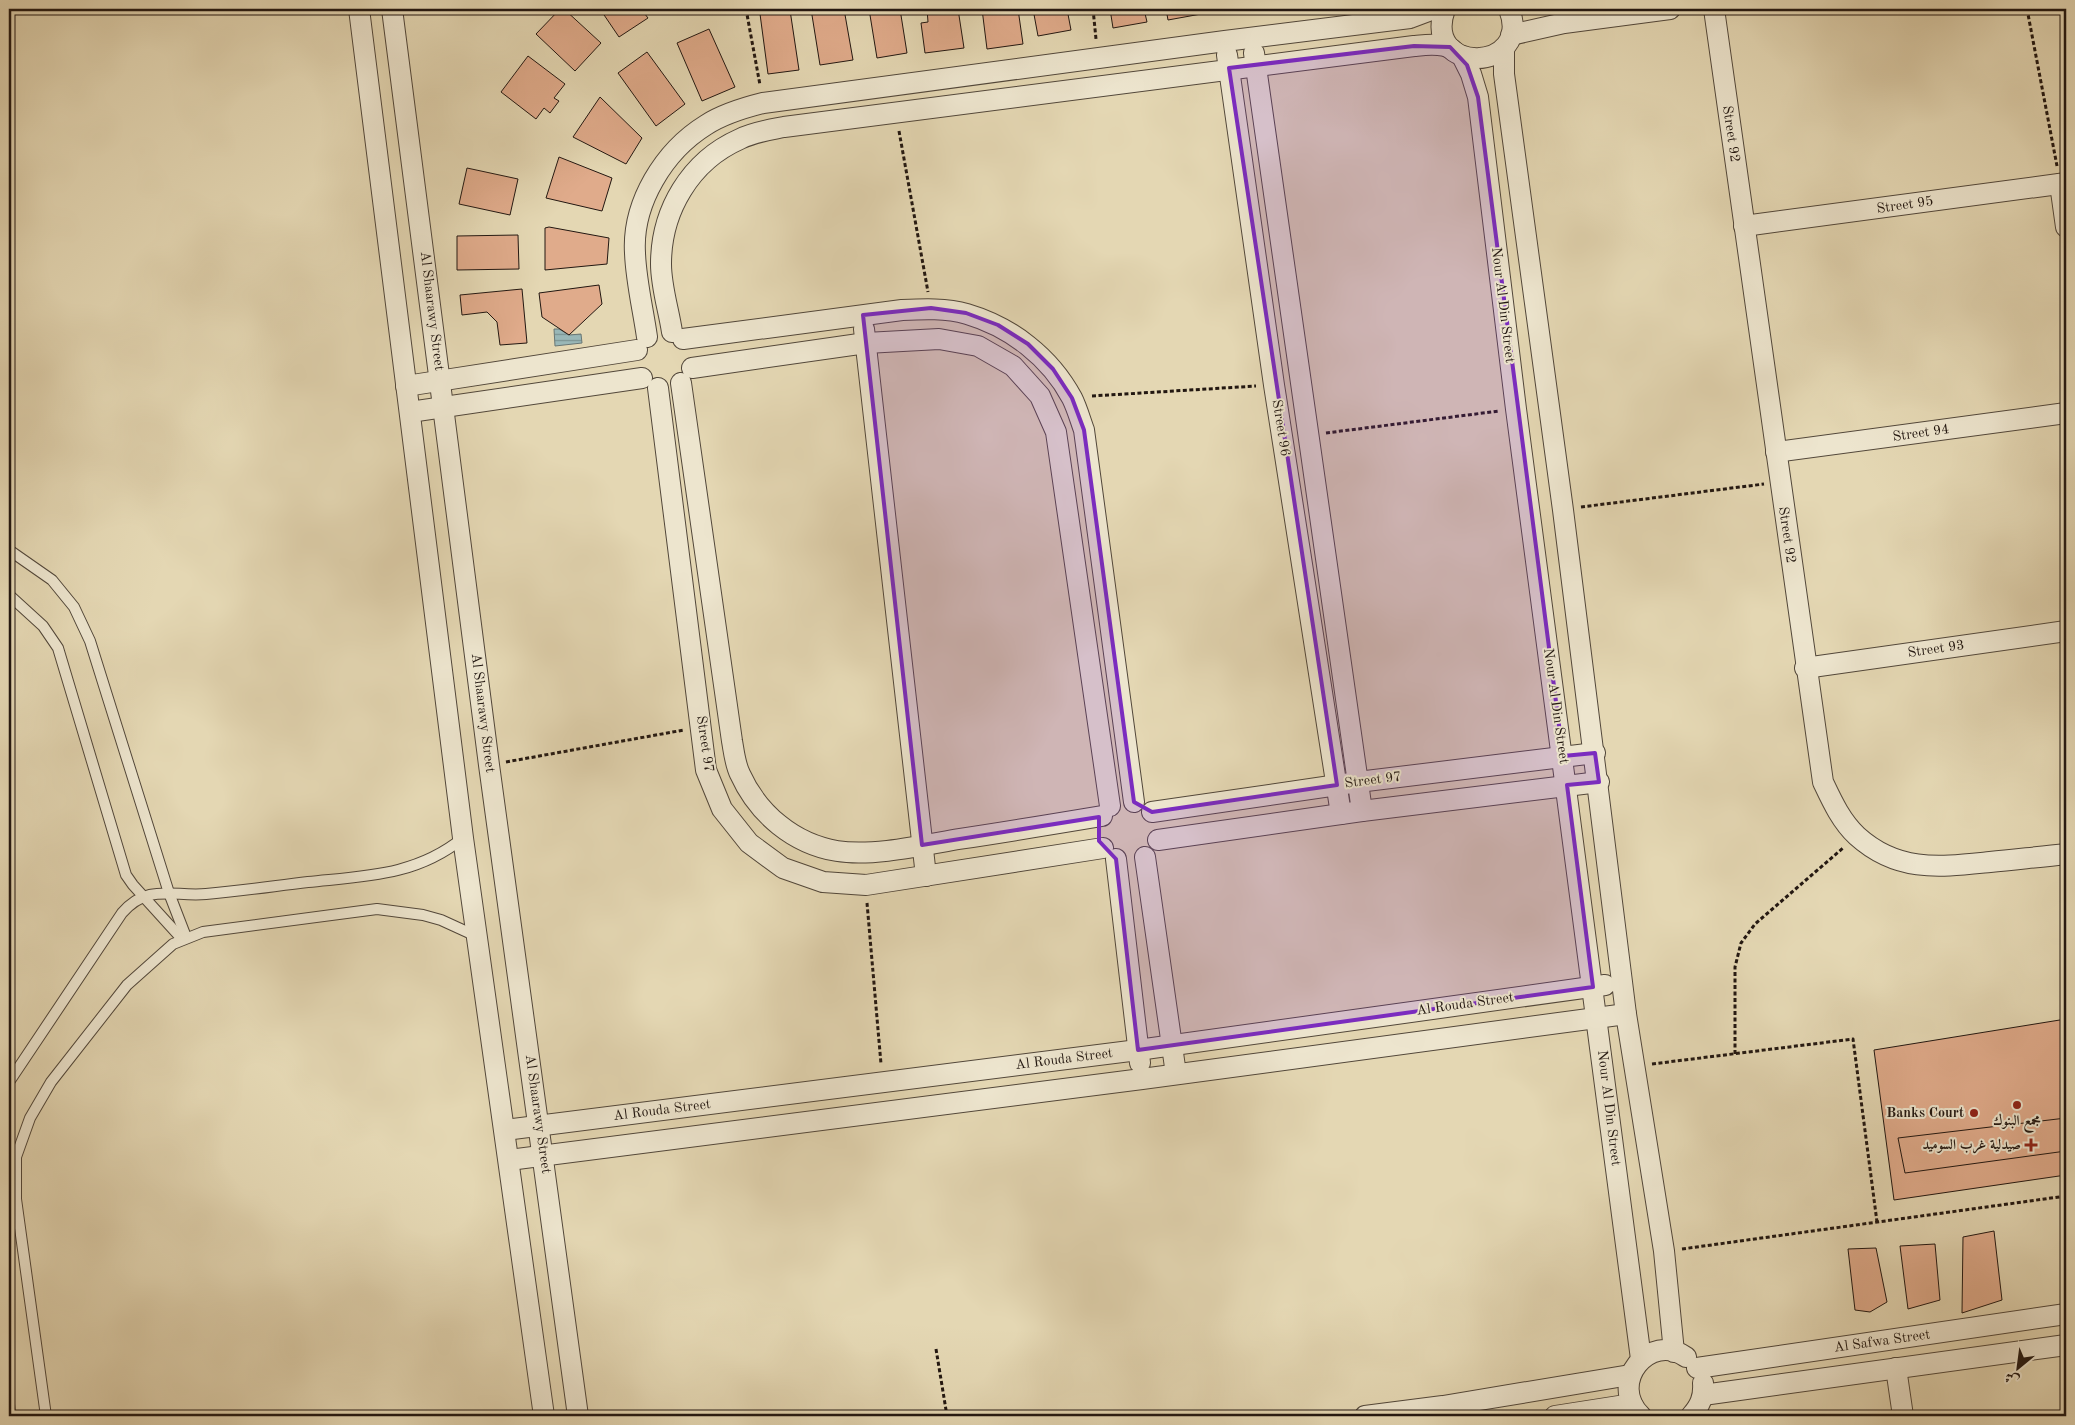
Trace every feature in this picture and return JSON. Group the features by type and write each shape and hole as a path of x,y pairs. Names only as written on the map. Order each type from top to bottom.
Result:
{"street":[{"path":"359,9 462,838 505,1130 544,1416"},
{"name":"Al Shaarawy Street","path":"392,9 489,765 544,1155 578,1416"},
{"path":"1142,1079 1109,854 1098,832 1106,811 1056,432 1040,396 1013,366 978,346 939,338 866,343 686,375 666,389 650,383 637,369 635,360 642,343 635,252 638,222 647,193 662,166 682,143 706,124 733,111 763,103 1098,57 1410,18 1434,9"},
{"name":"Nour Al Din Street","path":"1445,9 1442,26 1443,35 1458,53 1471,74 1478,97 1516,408 1598,1018 1636,1367 1628,1384 1636,1410"},
{"path":"1509,9 1513,26 1508,41 1504,74 1564,510 1626,1014 1664,1251 1674,1352"},
{"path":"686,375 692,352 678,336 661,267 662,244 667,222 675,201 687,181 702,164 740,138 761,131 1229,68 1426,45 1450,47 1470,59 1486,58 1508,41 1564,23 1670,9"},
{"name":"Street 92","path":"1714,9 1822,782 1836,811 1857,836 1881,854 1910,864 1940,867 2066,854"},
{"name":"Street 96","path":"1251,37 1362,811"},
{"name":"Street 96","path":"1225,41 1274,385 1341,814"},
{"path":"2063,184 2066,227"},
{"name":"Street 95","path":"1744,226 2063,184"},
{"path":"406,386 642,343 659,332 678,336 931,308 966,313 998,325 1028,344 1052,369 1072,398 1084,430 1134,802"},
{"path":"863,315 926,876"},
{"name":"Street 97","path":"686,375 732,741 739,773 755,802 778,826 806,842 838,851 871,851 922,845 1106,811"},
{"path":"410,412 650,383"},
{"name":"Street 97","path":"650,383 702,727 706,770 722,809 749,843 783,868 823,882 866,885 1109,854"},
{"name":"Street 94","path":"1776,452 2066,413"},
{"name":"Street 93","path":"1805,668 2066,631"},
{"name":"Street 97","path":"1152,812 1358,782 1595,752"},
{"path":"1158,840 1362,811 1598,782"},
{"path":"1106,811 1122,802 1134,802 1141,804 1152,812 1158,825 1158,840 1151,852 1145,857 1131,862 1109,854"},
{"path":"1145,857 1176,1074"},
{"name":"Al Rouda Street","path":"505,1130 1138,1050 1622,982"},
{"path":"509,1160 1142,1079 1626,1014"},
{"name":"Al Safwa Street","path":"1697,1368 2066,1314"},
{"name":"Al Safwa Street","path":"1703,1395 2066,1346"},
{"path":"1365,1416 1444,1411 1636,1367 1657,1352 1674,1352 1683,1355 1697,1368 1701,1376 1703,1395 1691,1416"},
{"path":"1896,1368 1903,1416"},
{"path":"1555,1416 1636,1410"}],"lane":[{"path":"9,550 52,580 74,607 90,641 184,938"},
{"path":"9,595 43,626 58,648 126,874 133,885 184,938"},
{"path":"9,1082 122,913 129,905 143,896 156,893 204,895 396,872 434,858 462,838"},
{"path":"46,1416 16,1199 16,1157 30,1118 51,1082 127,986 164,950 184,938 203,932 376,909 423,915 441,920 476,936"},
{"path":"9,1404 10,1416"}],"path":[{"path":"746,9 763,103"},
{"path":"1093,9 1098,57"},
{"path":"2027,9 2063,184"},
{"path":"896,113 931,308"},
{"path":"1072,398 1274,385"},
{"path":"1308,436 1516,408"},
{"path":"1564,510 1780,482"},
{"path":"489,765 702,727"},
{"path":"1735,1054 1735,966 1741,943 1755,924 1857,836"},
{"path":"866,885 883,1082"},
{"path":"1634,1066 1853,1039 1877,1222"},
{"path":"1664,1251 2066,1196"},
{"path":"936,1350 947,1416"}],"highlighted area":[{"path":"1414,46 1450,47 1467,65 1478,97 1563,756 1595,753 1599,782 1567,785 1593,987 1138,1050 1116,859 1099,841 1099,817 922,845 863,315 931,308 966,313 998,325 1028,344 1053,369 1072,398 1084,430 1134,802 1152,812 1337,785 1229,68"}],"water":[{"path":"554,329 559,329 569,335 581,334 582,343 555,346"}],"building":[{"path":"560,9 564,9 601,43 575,71 536,34"},
{"path":"600,9 641,9 648,18 619,37"},
{"path":"811,9 844,9 853,60 820,65"},
{"path":"869,9 900,9 907,53 877,58"},
{"path":"927,9 958,9 964,48 925,53 921,23 928,22"},
{"path":"982,9 1018,9 1023,44 987,49"},
{"path":"1033,9 1067,9 1071,30 1038,36"},
{"path":"1110,9 1144,9 1147,22 1113,28"},
{"path":"1166,9 1200,9 1201,14 1168,20"},
{"path":"1219,9 1255,9 1219,14"},
{"path":"790,10 799,70 768,74 760,14"},
{"path":"709,29 735,87 702,101 677,43"},
{"path":"647,52 685,104 656,126 618,73"},
{"path":"528,56 565,84 554,98 559,101 550,113 544,108 536,119 501,92"},
{"path":"600,97 642,138 626,164 573,137"},
{"path":"559,157 612,178 602,211 546,198"},
{"path":"467,168 518,179 510,215 459,204"},
{"path":"549,227 609,238 607,264 545,270 545,228"},
{"path":"518,235 519,269 457,270 457,236"},
{"path":"599,285 602,304 569,335 542,317 539,293"},
{"path":"522,289 527,343 500,345 497,322 487,312 462,315 460,295"},
{"name":"Banks Court","path":"2066,1019 2066,1175 1894,1200 1874,1050"},
{"path":"2066,1118 2066,1151 1905,1173 1898,1138"},
{"path":"1994,1231 2002,1300 1962,1313 1963,1237"},
{"path":"1935,1244 1940,1300 1908,1309 1900,1246"},
{"path":"1876,1248 1887,1302 1870,1312 1855,1310 1848,1249"}],"place":[{"name":"مجمع البنوك","path":"2017,1105"},
{"name":"Banks Court","path":"1974,1113"},
{"name":"صيدلية غرب السوميد","path":"2031,1145"}]}
